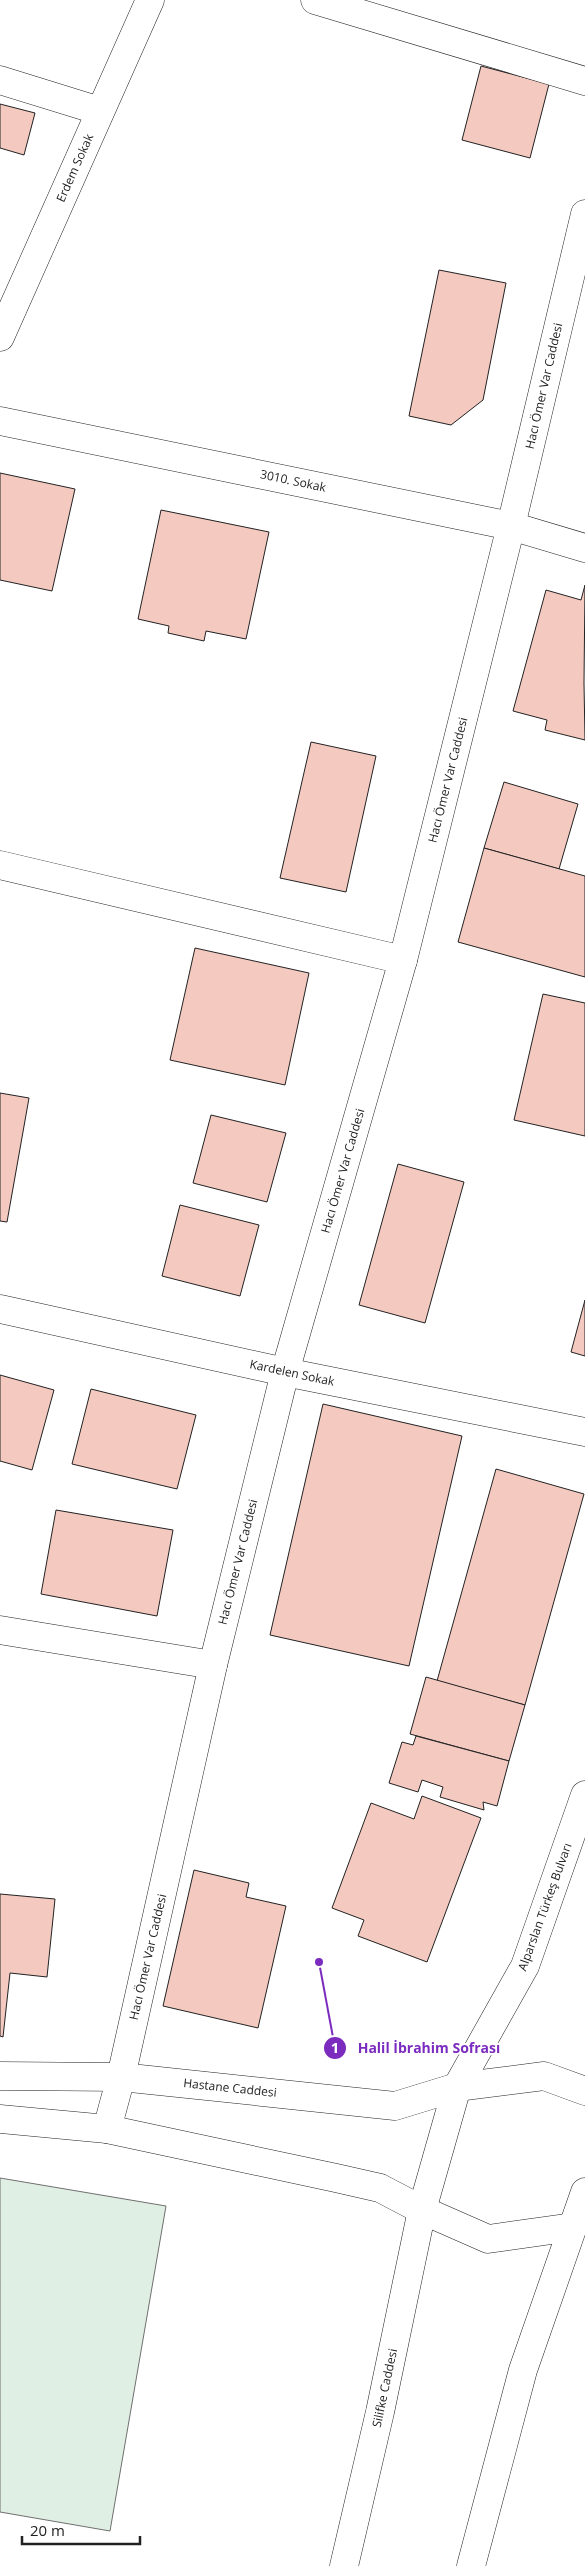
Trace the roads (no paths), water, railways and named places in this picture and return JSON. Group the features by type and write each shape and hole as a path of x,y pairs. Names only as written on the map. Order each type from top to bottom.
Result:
{"main road":[{"name":"Erdem Sokak","path":"0,337 150,0"},
{"path":"315,0 585,81"},
{"path":"0,80 100,111"},
{"name":"Hacı Ömer Var Caddesi","path":"107,2129 121,2077 213,1665 285,1372 403,960 511,526 585,214"},
{"name":"3010. Sokak","path":"0,421 511,526 585,548"},
{"path":"0,865 403,960"},
{"name":"Kardelen Sokak","path":"0,1309 285,1372 585,1432"},
{"path":"0,1630 213,1665"},
{"name":"Alparslan Türkeş Bulvarı","path":"422,2210 457,2087 525,1966 585,1795"},
{"name":"Hastane Caddesi","path":"0,2076 121,2077 396,2106 457,2087 544,2076 585,2090"},
{"path":"0,2119 107,2129 380,2188 422,2210 488,2239 579,2226"},
{"path":"471,2566 523,2370 579,2226 585,2192"},
{"name":"Silifke Caddesi","path":"344,2566 380,2412 422,2210"}],"place":[{"name":"Halil İbrahim Sofrası","path":"319,1962"}]}
